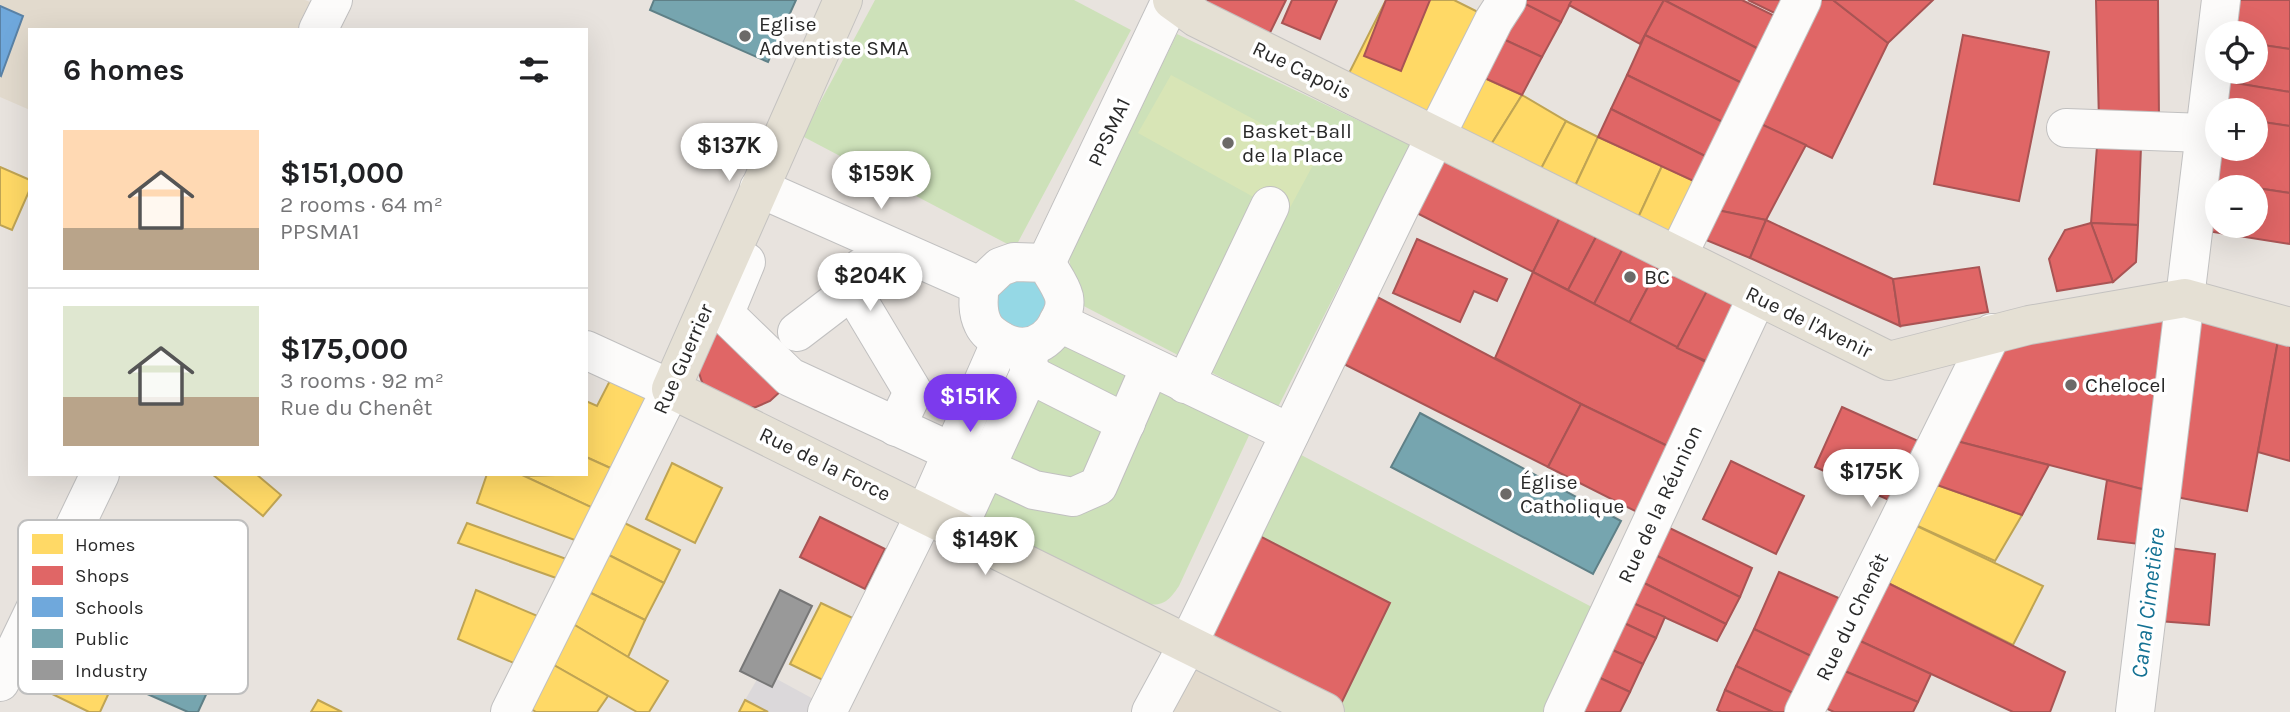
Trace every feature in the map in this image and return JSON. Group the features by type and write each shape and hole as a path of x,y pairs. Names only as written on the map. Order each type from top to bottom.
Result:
{"main road":[{"name":"Rue Guerrier","path":"671,389 768,192 843,0"},
{"name":"Rue Capois","path":"1186,4 1435,135"},
{"name":"Rue de l'Avenir","path":"1435,135 1889,361 1992,333 2185,298 2290,327"},
{"name":"Rue de la Force","path":"671,389 1325,712"}],"street":[{"path":"319,28 333,0"},
{"path":"1151,712 1188,644 1435,135 1507,0"},
{"path":"1678,257 1802,0"},
{"path":"2209,98 2221,0"},
{"name":"PPSMA1","path":"1046,263 1186,4"},
{"path":"2066,128 2205,133 2134,712"},
{"path":"980,286 768,192 727,308 727,316 790,377 1034,490 1073,497 1098,486 1150,367"},
{"path":"1185,384 1270,206"},
{"path":"797,332 852,290 872,240"},
{"path":"941,522 953,453 1019,354 1051,335 1064,312 1060,286 1046,263 1014,262 1000,267 980,286 978,301 984,326 992,336 1019,354 1126,423"},
{"path":"852,290 913,391 896,427"},
{"name":"Rue de la Réunion","path":"1563,712 1757,297"},
{"path":"1058,322 1290,433"},
{"name":"Rue du Chenêt","path":"1804,712 1992,333"},
{"name":"Rue de la Force","path":"588,352 671,389"},
{"path":"827,712 941,522 987,468 1019,354"},
{"name":"Rue Guerrier","path":"510,712 671,389"},
{"path":"78,520 99,476"},
{"path":"0,682 18,645"}],"shaded area":[{"path":"0,0 305,0 328,9 319,28 28,28 28,109 0,97"},
{"path":"1188,644 1325,712 1154,712"},
{"path":"762,671 830,708 827,712 768,712 745,700"}],"green space":[{"path":"875,0 1074,0 1131,30 1015,248 802,136"},
{"path":"1177,34 1410,145 1278,407 1076,302 1068,251"},
{"name":"Basket-Ball de la Place","path":"1171,75 1319,154 1286,215 1138,133"},
{"path":"1058,335 1252,429 1179,586 1163,603 1140,604 948,510"},
{"path":"1284,446 1609,616 1563,712 1337,712 1390,603 1244,528"}],"water":[{"path":"1029,260 1058,322 1001,341 980,286"}],"building: Homes":[{"path":"1240,0 1278,0 1272,14"},
{"path":"1386,0 1454,0 1494,20 1435,135 1341,89"},
{"path":"1469,71 1522,95 1482,159 1435,135"},
{"path":"1522,95 1566,121 1533,184 1482,159"},
{"path":"1566,121 1598,137 1568,201 1533,184"},
{"path":"1598,137 1662,166 1631,233 1568,201"},
{"path":"1662,166 1711,189 1677,257 1631,233"},
{"path":"0,167 28,179 28,194 12,230 0,225"},
{"path":"618,365 671,389 628,476 588,458 588,402 597,406"},
{"path":"588,458 628,476 608,515 524,476 588,476"},
{"path":"672,463 722,488 695,543 646,519"},
{"path":"214,476 258,476 281,495 263,516"},
{"path":"486,476 524,476 608,515 593,547 477,503"},
{"path":"1920,479 2022,515 1995,561 1900,518"},
{"path":"608,515 680,550 664,583 593,547"},
{"path":"1900,518 2043,586 2013,645 1872,575"},
{"path":"467,523 583,565 573,584 458,543"},
{"path":"593,547 664,583 645,620 573,584"},
{"path":"573,584 645,620 628,657 558,615"},
{"path":"476,590 554,623 530,670 458,639"},
{"path":"821,603 861,622 831,684 790,664"},
{"path":"558,615 668,681 649,712 637,712 538,656"},
{"path":"18,644 18,677 5,671"},
{"path":"538,656 608,696 597,712 536,712 516,699"},
{"path":"52,694 108,694 100,712 89,712"},
{"path":"318,700 342,712 311,712"},
{"path":"745,700 768,712 739,712"}],"building: Shops":[{"path":"1206,0 1286,0 1262,49 1197,18"},
{"path":"1292,0 1337,0 1320,39 1282,23"},
{"path":"1386,0 1430,0 1401,71 1364,56"},
{"path":"1518,0 1561,22 1542,57 1490,33"},
{"path":"1518,0 1572,0 1561,22"},
{"path":"1572,0 1664,0 1640,44 1569,5"},
{"path":"1664,0 1742,0 1791,24 1774,57"},
{"path":"1664,0 1774,57 1758,91 1645,35"},
{"path":"1748,0 1794,0 1785,18"},
{"path":"1802,0 1833,0 1888,43 1832,158 1746,117"},
{"path":"1833,0 1933,0 1888,43"},
{"path":"2096,0 2158,0 2159,121 2099,121"},
{"path":"2221,0 2290,0 2290,49 2268,46 2268,21 2218,21"},
{"path":"1490,33 1542,57 1522,95 1469,71"},
{"path":"1645,35 1758,91 1739,130 1627,75"},
{"path":"1963,35 2049,52 2019,201 1934,184"},
{"path":"2268,46 2290,49 2290,92 2241,84 2268,84"},
{"path":"1627,75 1739,130 1723,165 1611,109"},
{"path":"2212,84 2241,84 2290,92 2290,126 2268,123 2268,98 2215,98"},
{"path":"1611,109 1723,165 1711,189 1598,137"},
{"path":"1746,117 1806,145 1766,220 1702,207"},
{"path":"2099,121 2142,121 2138,225 2091,223"},
{"path":"2268,123 2290,126 2290,193 2268,190 2268,175 2205,175 2205,180 2199,179 2210,161 2268,161"},
{"path":"1435,135 1568,201 1533,272 1401,205"},
{"path":"2199,179 2205,180 2205,231 2194,229"},
{"path":"2268,190 2290,193 2290,244 2252,238 2268,238"},
{"path":"1568,201 1605,220 1568,290 1533,272"},
{"path":"1702,207 1766,220 1750,258 1689,233"},
{"path":"1605,220 1631,233 1594,304 1568,290"},
{"path":"1766,220 1893,279 1900,326 1750,258"},
{"path":"2091,223 2138,225 2136,262 2113,282"},
{"path":"2091,223 2113,282 2057,291 2049,259 2065,230"},
{"name":"BC","path":"1631,233 1667,251 1629,323 1594,304"},
{"path":"1417,239 1507,279 1497,301 1474,291 1460,322 1393,293"},
{"path":"1667,251 1716,276 1677,348 1629,323"},
{"path":"1979,267 1988,312 1900,326 1893,279"},
{"path":"1533,272 1723,371 1684,454 1495,358"},
{"path":"1711,283 1747,302 1715,365 1677,348"},
{"path":"1360,288 1581,404 1548,467 1328,356"},
{"name":"Chelocel","path":"2185,298 2161,494 1941,437 1992,333"},
{"path":"2185,298 2281,324 2247,511 2161,494"},
{"path":"713,324 782,390 770,401 756,407 740,408 711,394 702,382 697,367"},
{"path":"2281,324 2290,327 2290,461 2258,452"},
{"path":"1581,404 1684,454 1653,520 1548,467"},
{"path":"1842,407 1927,445 1900,505 1815,467"},
{"path":"1941,437 2049,465 2022,515 1920,479"},
{"path":"1731,461 1804,496 1776,554 1703,519"},
{"path":"2107,480 2161,494 2155,546 2098,539"},
{"path":"820,517 885,549 865,589 800,557"},
{"path":"1653,520 1752,568 1740,597 1641,548"},
{"path":"1244,528 1390,603 1337,712 1188,644"},
{"path":"2155,546 2215,554 2209,625 2146,620"},
{"path":"1641,548 1740,597 1726,624 1628,575"},
{"path":"1779,572 1857,606 1828,664 1754,629"},
{"path":"1628,575 1726,624 1717,641 1617,596"},
{"path":"1872,575 2065,672 2050,712 2013,712 1843,633"},
{"path":"1617,596 1665,617 1656,638 1609,616"},
{"path":"1609,616 1656,638 1643,664 1595,642"},
{"path":"1754,629 1828,664 1810,701 1736,666"},
{"path":"1843,633 1931,674 1918,702 1828,664"},
{"path":"1595,642 1643,664 1630,692 1583,670"},
{"path":"1828,664 1918,702 1913,712 1834,712 1810,701"},
{"path":"1736,666 1810,701 1804,712 1773,712 1725,690"},
{"path":"1583,670 1630,692 1620,712 1563,712"},
{"path":"1725,690 1773,712 1721,712 1717,710"}],"building: Schools":[{"path":"0,6 23,16 1,76 0,75"}],"building: Public":[{"name":"Eglise Adventiste SMA","path":"654,0 796,0 768,62 650,10"},
{"name":"Église Catholique","path":"1420,413 1621,521 1593,574 1391,467"},
{"path":"147,694 206,694 198,712 188,712"}],"building: Industry":[{"path":"780,590 812,606 772,687 740,671"}],"place":[{"name":"Eglise Adventiste SMA","path":"745,36"},
{"name":"Basket-Ball de la Place","path":"1228,143"},
{"name":"BC","path":"1630,277"},
{"name":"Chelocel","path":"2071,385"},
{"name":"Église Catholique","path":"1506,494"}],"water label":[{"name":"Canal Cimetière","path":"2148,603"}]}
